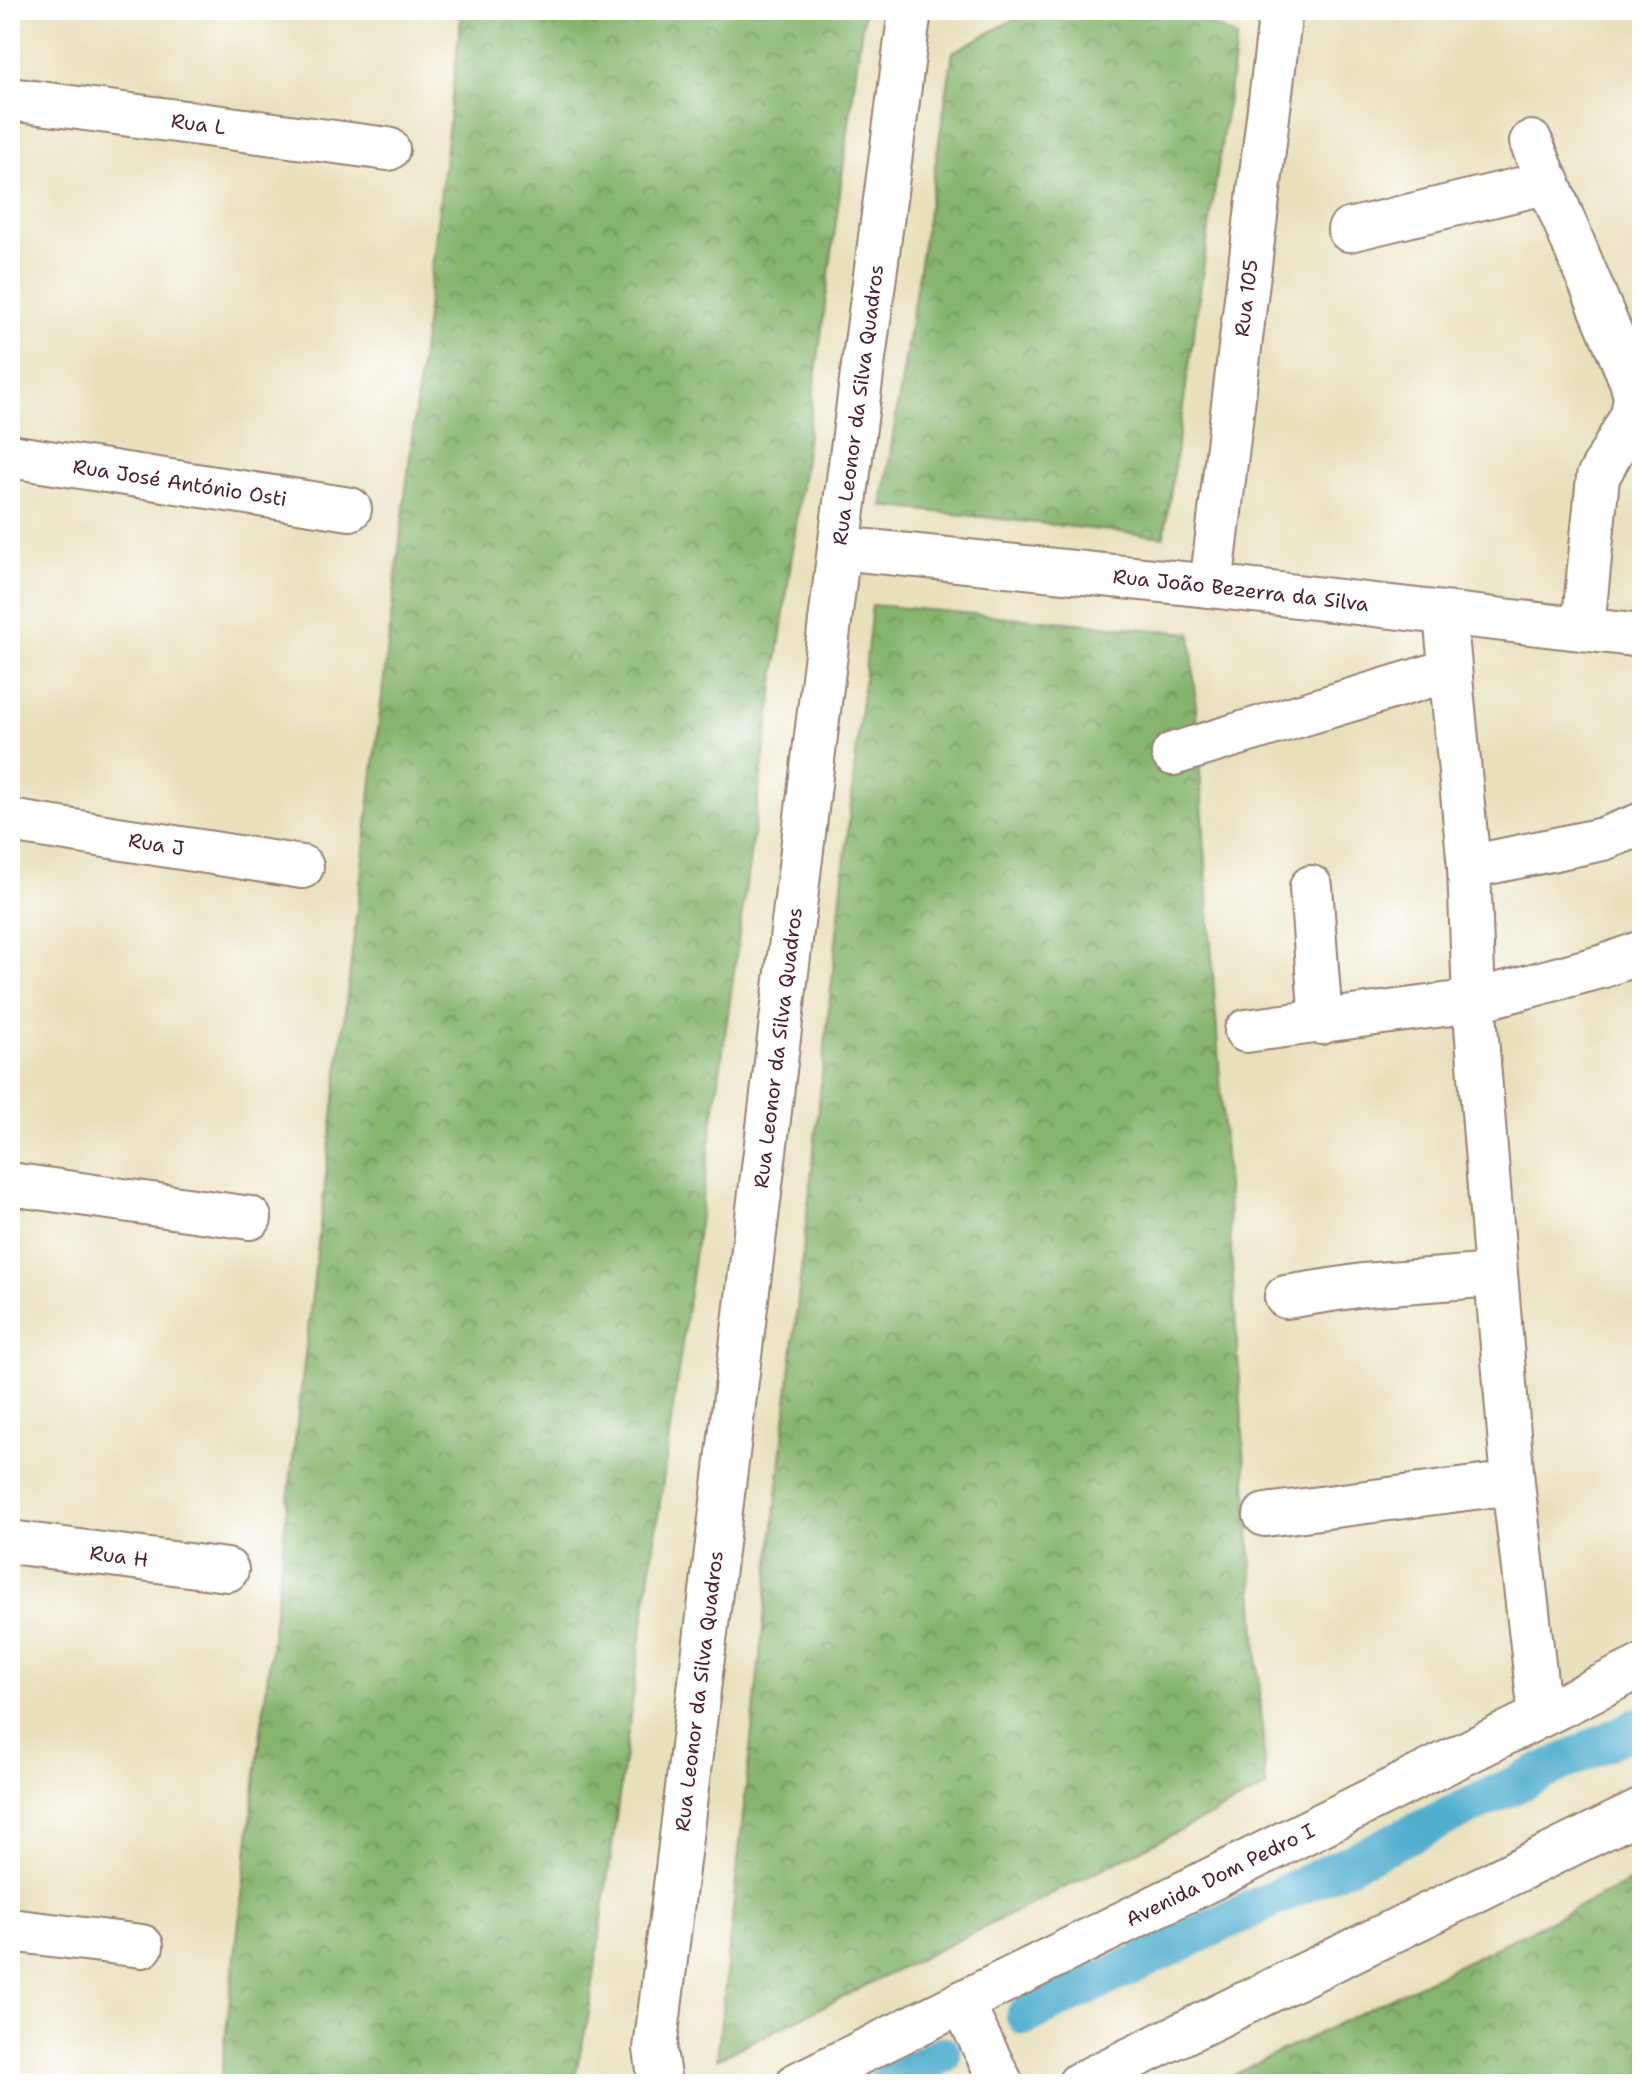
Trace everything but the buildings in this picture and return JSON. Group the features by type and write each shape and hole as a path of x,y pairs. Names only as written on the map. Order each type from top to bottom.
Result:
{"street":[{"name":"Rua Leonor da Silva Quadros","path":"660,2084 655,2049 839,548 910,10"},
{"name":"Rua 105","path":"1211,586 1281,10"},
{"name":"Rua L","path":"10,99 388,149"},
{"path":"1531,142 1635,397 1632,415 1598,477 1583,628"},
{"path":"1349,230 1549,182"},
{"name":"Rua José António Osti","path":"10,456 350,509"},
{"name":"Rua João Bezerra da Silva","path":"839,548 1211,586 1642,636"},
{"path":"1445,614 1469,867 1474,1001 1495,1275 1513,1483 1540,1715"},
{"path":"1173,754 1450,670"},
{"name":"Rua J","path":"10,821 302,867"},
{"path":"1469,867 1603,839 1642,824"},
{"path":"1311,887 1321,1023"},
{"path":"1246,1031 1474,1001 1604,966 1642,952"},
{"path":"10,1184 250,1218"},
{"path":"1286,1297 1363,1285 1495,1275"},
{"path":"1265,1515 1513,1483"},
{"name":"Rua H","path":"10,1542 227,1570"},
{"name":"Avenida Dom Pedro I","path":"797,2084 1642,1666"},
{"path":"1079,2084 1642,1810"},
{"path":"10,1930 142,1946"},
{"path":"962,2003 1002,2084"}],"green space":[{"path":"462,10 864,10 794,540 588,2019 573,2084 220,2084"},
{"path":"1192,14 1237,37 1164,537 882,506 953,52 1019,17"},
{"path":"872,605 1191,633 1266,1788 717,2059"},
{"path":"1642,1876 1642,2084 1214,2084"}],"waterway":[{"path":"1025,2016 1642,1725"},
{"path":"886,2084 942,2055"}]}
